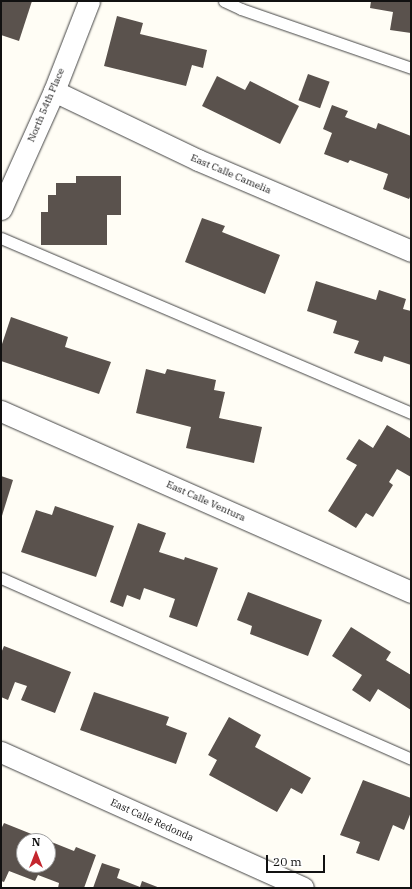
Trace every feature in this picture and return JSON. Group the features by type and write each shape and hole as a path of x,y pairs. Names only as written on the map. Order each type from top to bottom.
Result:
{"street":[{"name":"North 54th Place","path":"1,208 54,91 89,1"},
{"name":"East Calle Camelia","path":"54,91 198,160 411,251"},
{"name":"East Calle Ventura","path":"1,411 411,592"},
{"name":"East Calle Redonda","path":"1,752 303,888"}],"lane":[{"path":"224,1 243,5 411,68"},
{"path":"1,238 411,412"},
{"path":"1,578 411,759"}],"building":[{"path":"1,1 32,1 19,41 1,35"},
{"path":"371,1 411,1 411,33 390,30 393,12 370,8"},
{"path":"117,16 143,23 140,34 207,50 203,68 192,65 186,86 104,66"},
{"path":"308,74 330,82 320,108 298,100"},
{"path":"217,76 245,90 250,81 299,106 280,144 202,106"},
{"path":"332,105 348,111 345,117 376,129 378,123 411,136 411,195 409,199 383,189 388,174 350,160 348,163 324,154 332,133 323,129"},
{"path":"76,176 121,176 121,215 107,215 107,245 41,245 41,212 48,212 48,195 56,195 56,183 76,183"},
{"path":"202,218 225,226 222,232 280,255 265,294 185,262"},
{"path":"316,281 376,300 379,290 406,299 403,309 411,311 411,365 384,356 382,362 354,353 359,341 333,333 337,321 307,311"},
{"path":"11,317 68,337 65,347 111,362 99,394 1,361 1,347"},
{"path":"146,369 165,374 167,369 216,380 214,390 225,392 219,418 262,427 254,463 186,448 191,427 136,413"},
{"path":"387,425 411,439 411,477 397,469 389,482 393,485 373,517 366,513 356,528 328,511 357,465 346,459 359,439 373,448"},
{"path":"1,476 13,480 1,519"},
{"path":"55,506 114,526 96,577 21,552 36,510 52,515"},
{"path":"138,523 166,533 159,552 184,560 185,557 218,568 197,627 169,617 175,599 144,588 140,600 127,595 123,607 110,602"},
{"path":"248,592 322,620 308,656 250,634 252,626 237,620"},
{"path":"351,627 391,652 386,660 411,675 411,710 378,689 370,702 352,690 362,675 332,656"},
{"path":"4,646 71,672 55,713 21,700 27,686 15,682 8,700 1,697 1,653"},
{"path":"94,692 169,717 166,725 187,733 176,764 80,730"},
{"path":"229,717 261,735 255,747 311,778 302,794 291,788 277,812 209,775 217,760 208,755"},
{"path":"363,780 411,798 411,812 404,830 393,825 379,861 356,853 360,842 340,835"},
{"path":"4,823 29,833 16,833 16,873 56,873 56,844 74,851 76,847 96,855 84,888 58,888 59,883 38,875 35,881 9,871 4,882 1,881 1,829"},
{"path":"102,863 120,869 117,878 140,887 142,881 160,888 93,888"}]}
